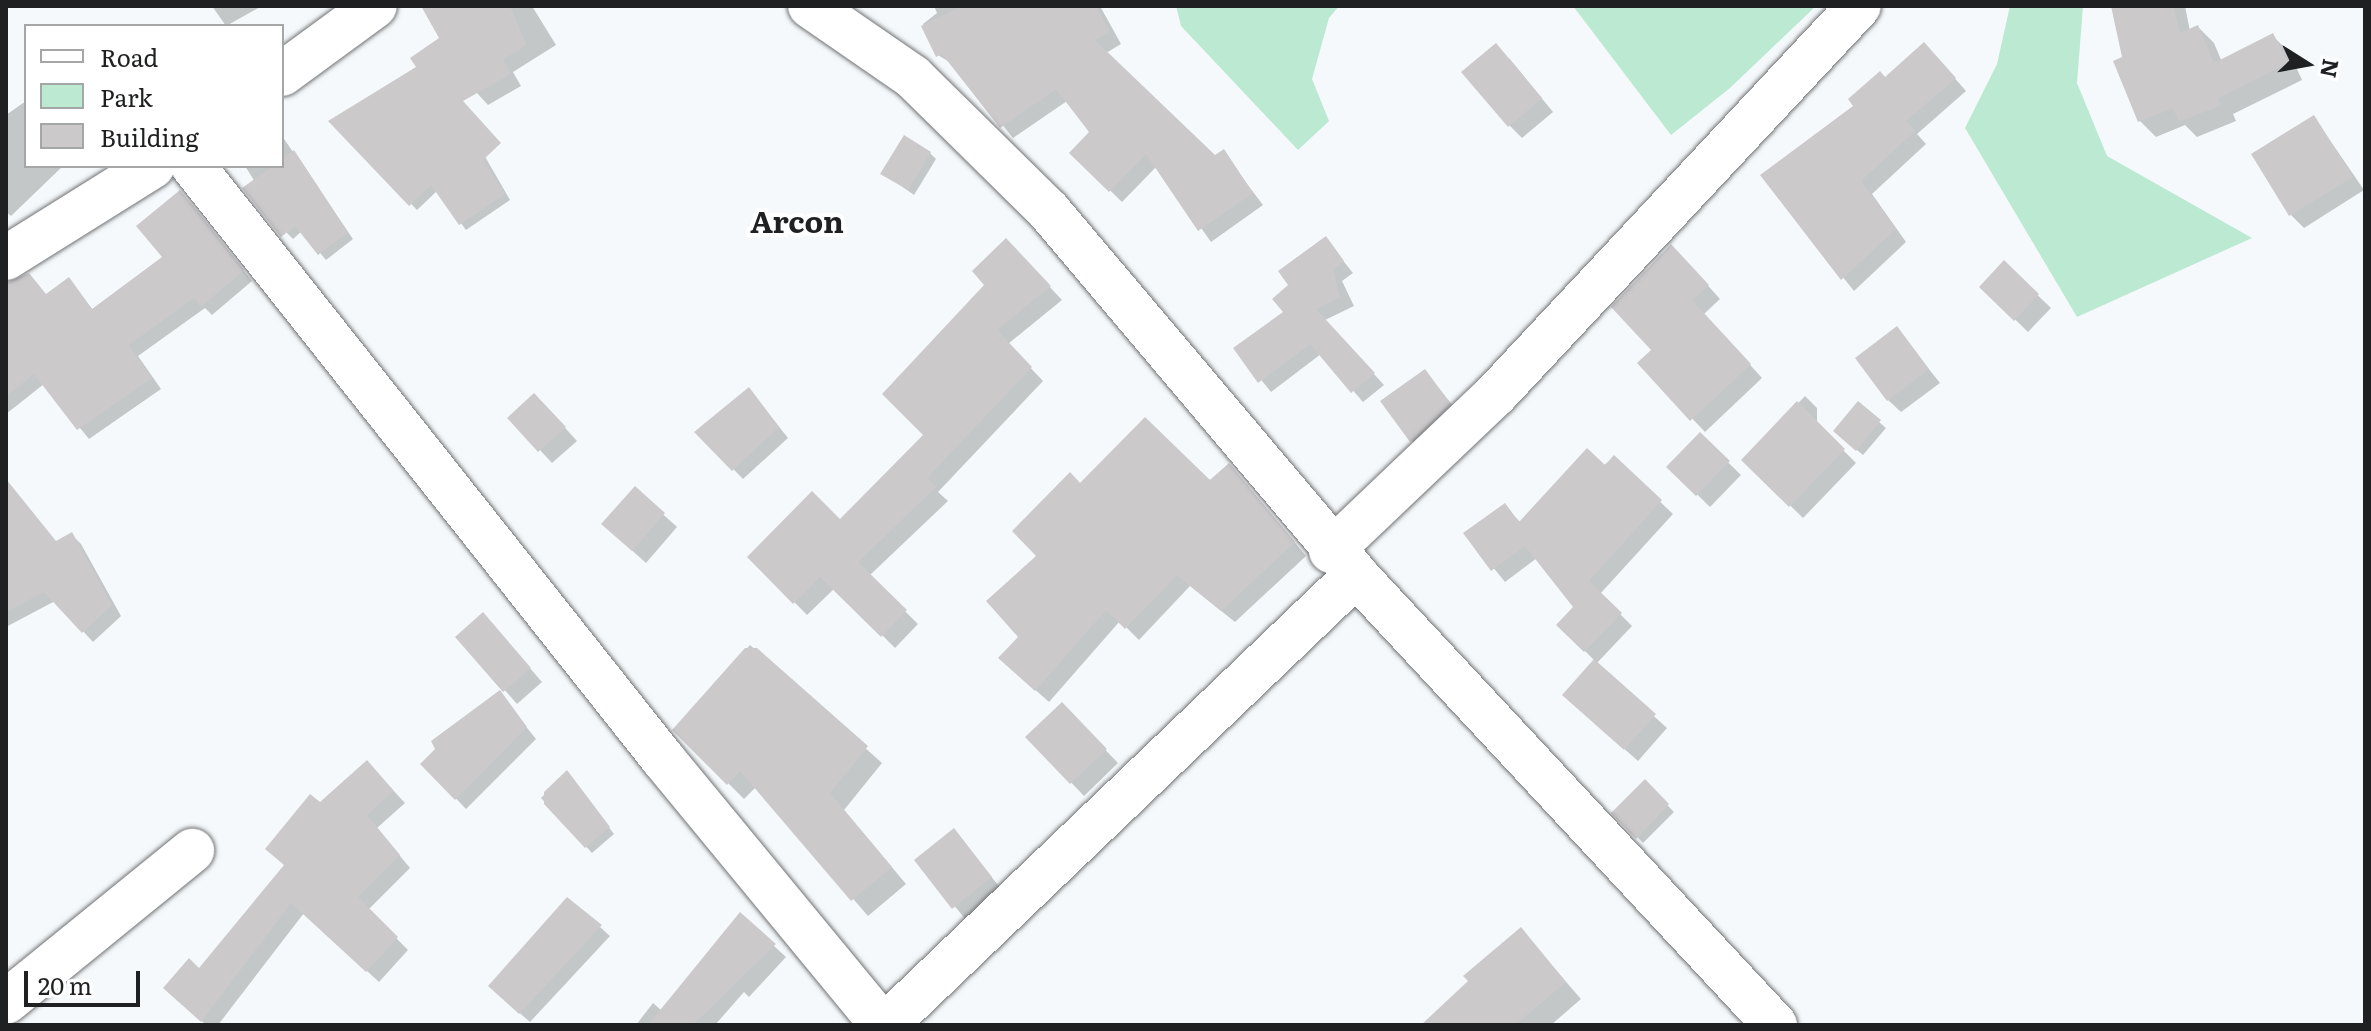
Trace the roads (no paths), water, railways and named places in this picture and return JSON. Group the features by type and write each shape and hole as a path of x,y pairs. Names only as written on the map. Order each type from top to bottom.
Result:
{"street":[{"path":"284,73 375,6"},
{"path":"810,6 913,77 1048,210 1343,563 1775,1025"},
{"path":"195,168 663,759 884,1025 1343,563 1496,394 1859,6"},
{"path":"6,258 150,168"},
{"path":"6,1002 192,851"}],"district":[{"name":"Arcon","path":"797,220"}]}
